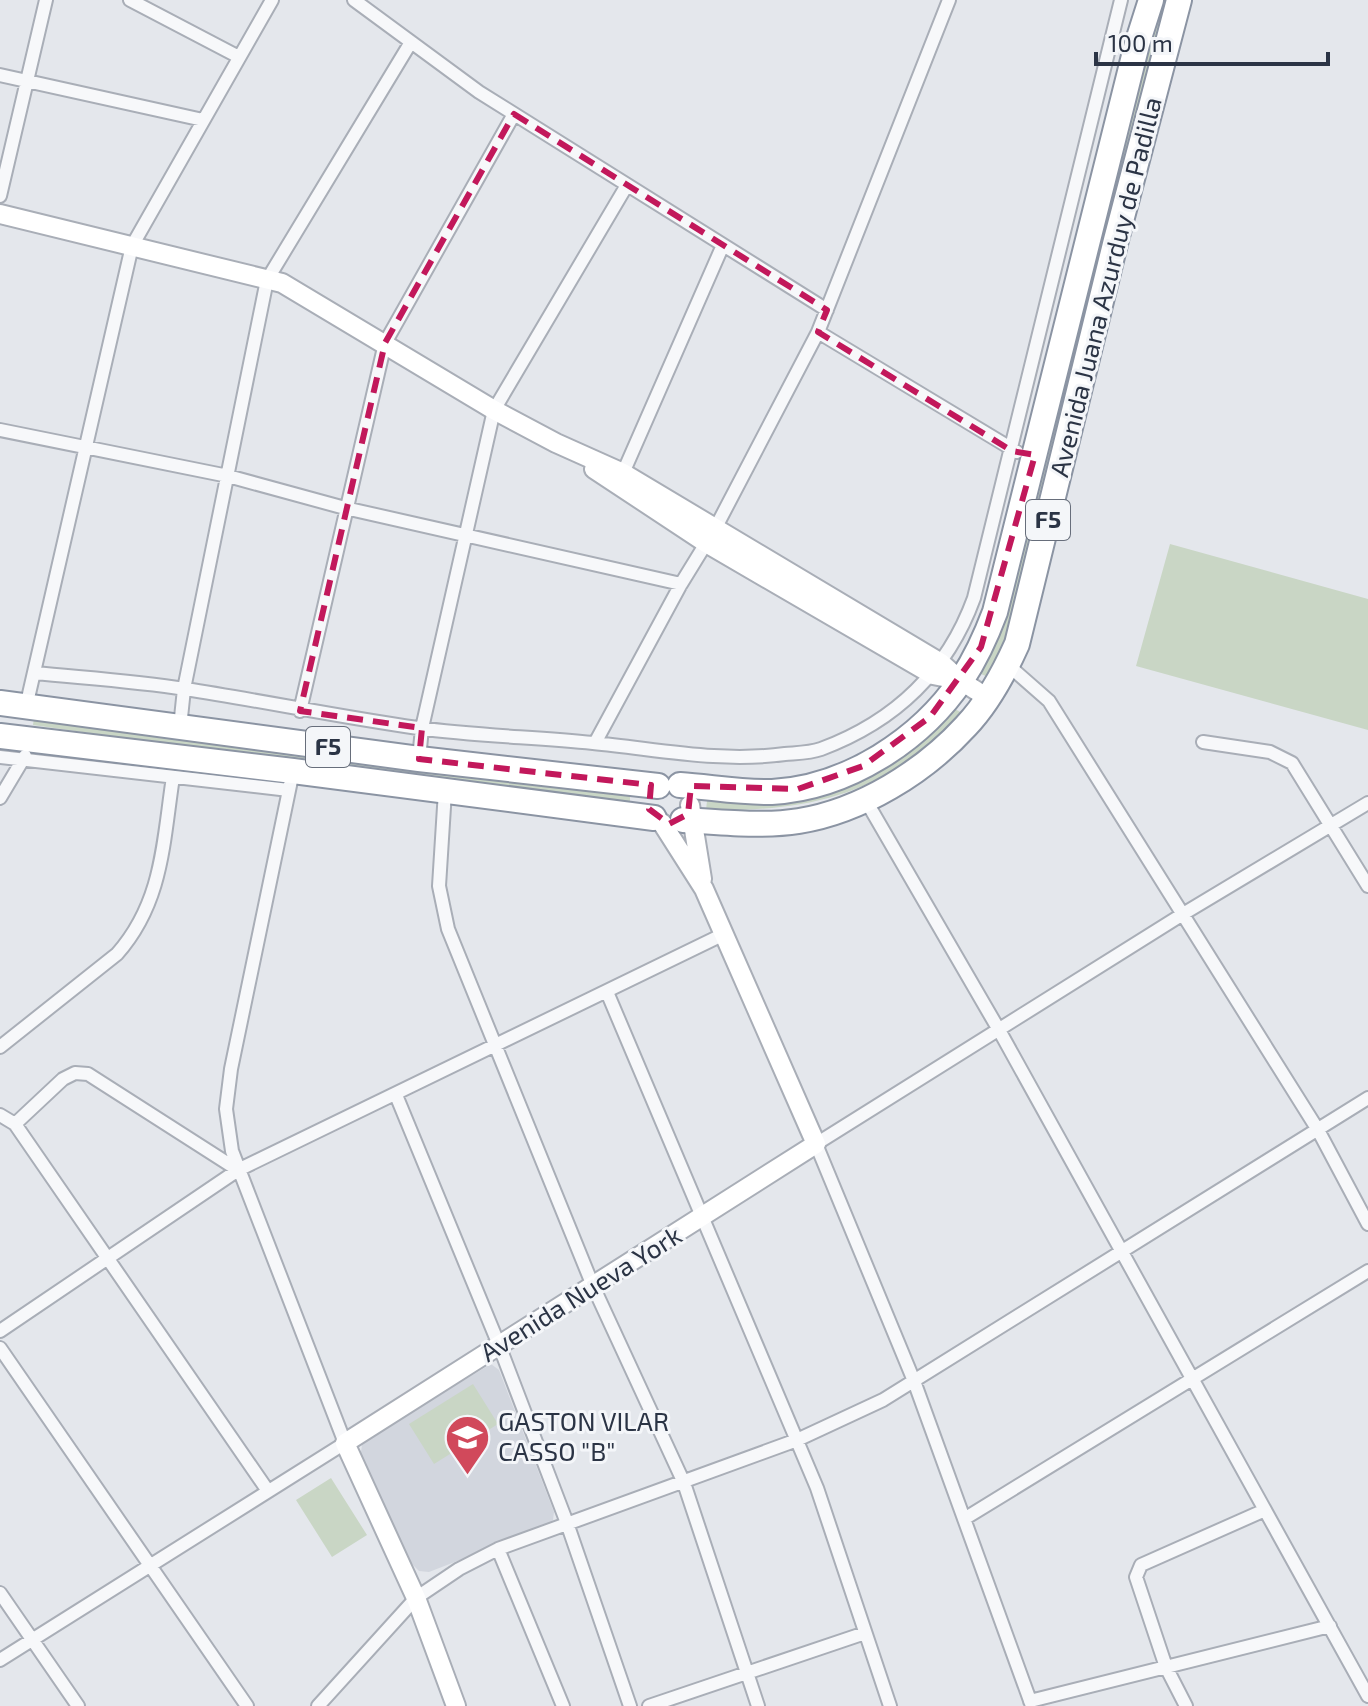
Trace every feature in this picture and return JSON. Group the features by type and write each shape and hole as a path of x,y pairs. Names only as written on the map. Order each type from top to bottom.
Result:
{"highway":[{"path":"1134,0 1138,11 1137,44"},
{"name":"Avenida Juana Azurduy de Padilla","path":"0,736 29,750 291,780 674,808 798,789 838,778 898,745 930,717 961,681 981,647 995,612 1024,453 1151,0"},
{"name":"Avenida Juana Azurduy de Padilla","path":"0,703 419,759 755,823 798,821 828,814 902,779 968,725 1008,665 1024,619 1116,240 1179,0"}],"street":[{"path":"0,196 46,0"},
{"path":"130,0 239,57"},
{"path":"26,707 132,246 272,0"},
{"path":"354,0 479,92 827,310"},
{"path":"595,743 711,535 818,332 949,0"},
{"path":"35,673 184,689 300,711 422,728 595,743 675,754 752,758 819,750 869,725 906,701 937,669 964,627 1024,453 1121,0"},
{"path":"180,727 184,689 267,280 411,42"},
{"path":"0,75 203,120"},
{"path":"300,711 385,343 514,114"},
{"path":"419,759 422,728 494,410 627,185"},
{"path":"0,214 282,283 988,698"},
{"path":"623,473 723,245"},
{"path":"818,332 1024,453"},
{"path":"0,430 228,476 345,508 681,584"},
{"path":"556,443 623,473 711,535"},
{"path":"1008,665 1049,701 1318,1130 1368,1224"},
{"path":"1203,742 1270,752 1292,763 1368,886"},
{"path":"0,757 29,750 173,777 291,780 231,1069 226,1109 232,1151 345,1443 416,1598 456,1706"},
{"path":"0,798 29,750"},
{"path":"0,1047 117,954 133,935 157,886 173,777"},
{"path":"445,791 439,862 442,909 593,1286 684,1483 758,1706"},
{"path":"865,799 999,1030 1368,1696"},
{"path":"816,1144 1183,914 1368,803"},
{"path":"674,808 704,889"},
{"path":"674,808 704,889 816,1144 914,1381 1031,1703 1330,1626"},
{"path":"0,1331 238,1170 724,934"},
{"path":"607,992 817,1488 890,1706"},
{"path":"15,1124 63,1079 75,1073 88,1074 238,1170"},
{"path":"396,1095 499,1345 567,1523 630,1706"},
{"path":"319,1706 416,1598 439,1580 498,1549 797,1440 883,1400 1368,1098"},
{"path":"0,1115 15,1124 268,1491"},
{"name":"Avenida Nueva York","path":"345,1443 816,1144"},
{"path":"964,1519 1368,1271"},
{"path":"0,1348 247,1706"},
{"path":"0,1660 345,1443"},
{"path":"1186,1706 1166,1667 1136,1577 1141,1565 1265,1510"},
{"path":"498,1549 563,1706"},
{"path":"0,1593 78,1706"},
{"path":"649,1706 865,1633"}],"highlighted area":[{"path":"514,114 827,310 818,332 1012,451 1035,455 981,647 930,717 863,766 798,789 691,786 688,814 669,824 649,809 651,785 419,759 422,728 300,711 385,343"}],"shaded area":[{"path":"491,1364 499,1370 554,1512 553,1520 547,1526 429,1572 419,1571 411,1563 360,1459 362,1445 369,1437"}],"green space":[{"path":"1150,22 1159,24 1146,82 1010,629 988,677 981,674 1003,629 1011,601"},
{"path":"1170,544 1368,599 1368,730 1136,666"},
{"path":"955,709 962,713 906,763 846,793 780,807 706,810 707,801 779,800 843,786 901,758"},
{"path":"34,718 630,794 630,804 33,725"},
{"path":"473,1384 498,1424 434,1464 409,1424"},
{"path":"331,1478 367,1535 332,1557 296,1500"}],"place":[{"name":"GASTON VILAR CASSO \"B\"","path":"467,1476"}]}
